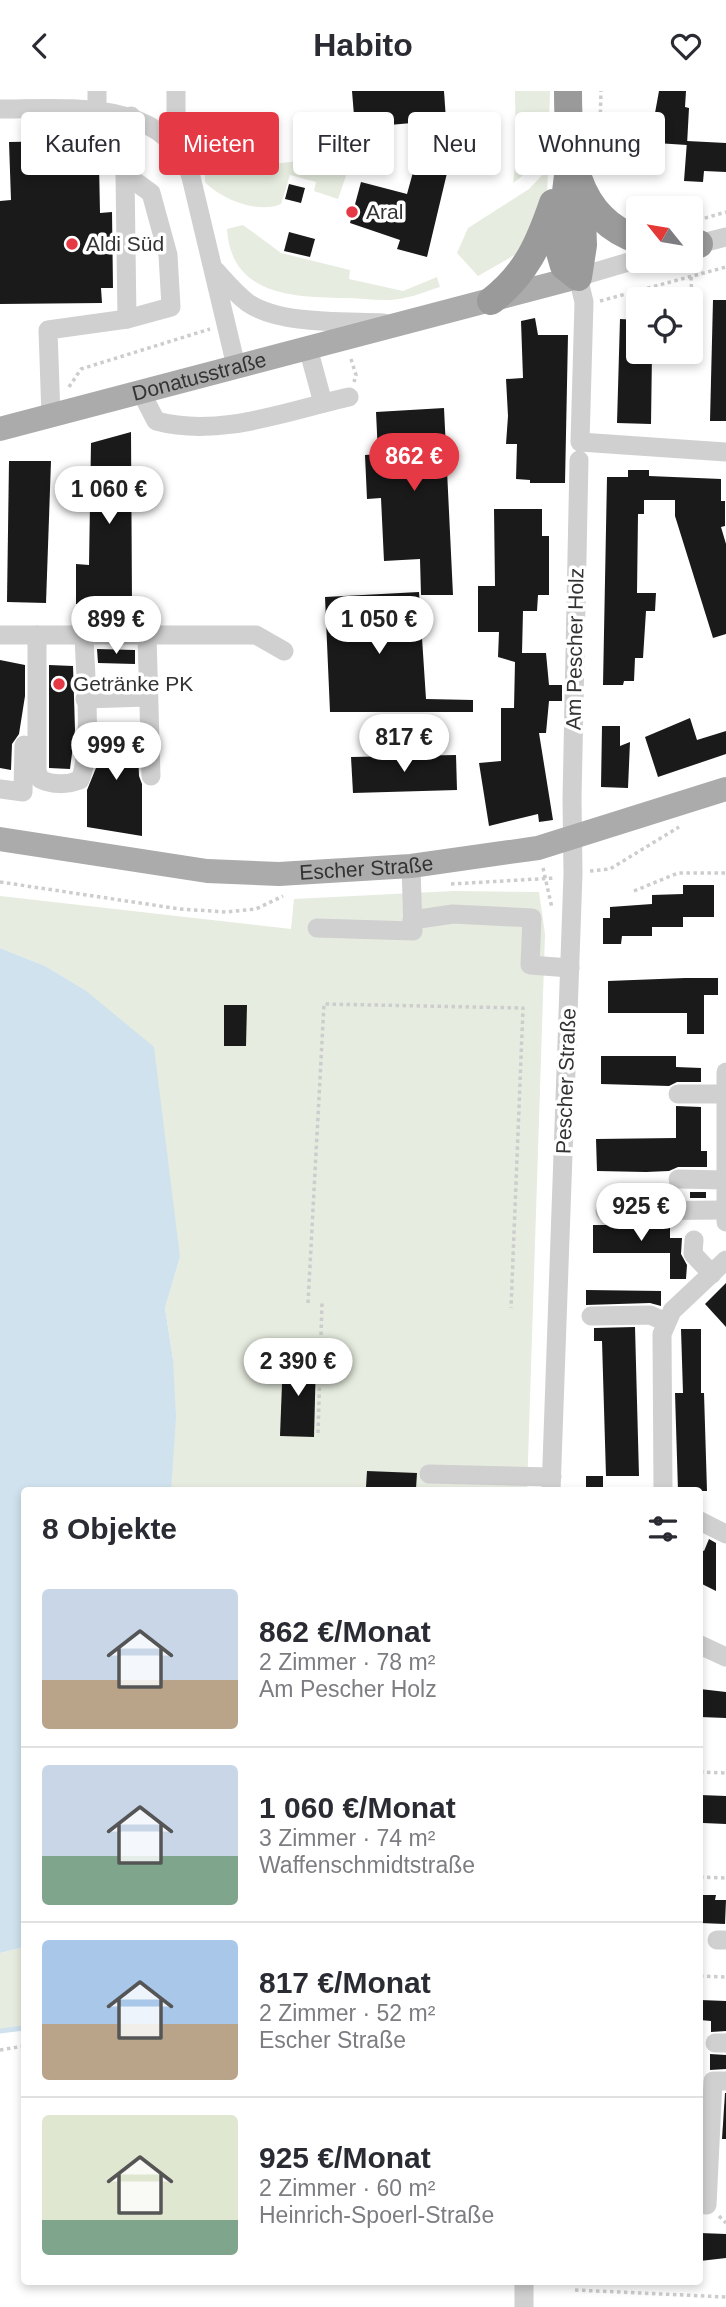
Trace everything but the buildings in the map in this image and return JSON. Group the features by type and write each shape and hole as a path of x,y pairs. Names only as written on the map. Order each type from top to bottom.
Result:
{"highway":[{"path":"568,91 569,112"},
{"path":"492,301 518,277 534,255 562,175"},
{"path":"568,175 559,249 564,266 581,290"},
{"path":"586,175 603,221 626,233"},
{"path":"581,290 590,181"}],"main road":[{"name":"Donatusstraße","path":"0,429 492,301 581,290"},
{"name":"Escher Straße","path":"0,839 207,871 279,874 411,866 537,848 726,789"}],"street":[{"path":"0,109 97,112 97,91"},
{"path":"176,91 176,112"},
{"path":"125,175 128,319"},
{"path":"51,416 48,330 128,319 171,307 168,255 151,193 126,175"},
{"path":"190,175 216,271 236,366"},
{"name":"Donatusstraße","path":"581,290 626,266"},
{"name":"Donatusstraße","path":"216,271 248,303 284,317 399,324"},
{"name":"Am Pescher Holz","path":"572,838 581,290"},
{"path":"309,348 323,403"},
{"path":"141,392 156,421 184,428 224,426 349,397"},
{"path":"580,451 726,452"},
{"path":"0,635 256,635 284,651"},
{"path":"31,635 37,771 40,779 49,783 80,781 86,740 83,635"},
{"path":"0,789 23,792 31,635"},
{"path":"147,636 151,776"},
{"path":"85,699 148,697"},
{"name":"Pescher Straße","path":"551,1484 570,968 572,838"},
{"path":"317,928 413,931 411,866"},
{"path":"412,920 453,914 532,918 530,965 570,968"},
{"path":"605,1211 725,1216 726,1072"},
{"path":"678,1094 725,1094"},
{"path":"678,1179 724,1180"},
{"path":"663,1487 662,1335 673,1311 719,1267 694,1254 694,1240"},
{"path":"591,1316 650,1315 666,1322"},
{"path":"429,1474 551,1484"},
{"path":"703,1522 726,1534"},
{"path":"703,1646 726,1657"},
{"path":"703,2204 707,2205 706,2112 713,2081 726,2081"},
{"path":"524,2285 524,2307"}],"path":[{"path":"590,181 601,91"},
{"path":"704,234 726,212"},
{"path":"581,290 602,301 726,267"},
{"path":"691,277 691,287"},
{"path":"346,339 356,375 349,397"},
{"path":"573,874 610,869 684,823"},
{"path":"634,891 678,873 726,873"},
{"path":"308,1303 324,1004 523,1008 511,1308"},
{"path":"318,1433 322,1304"},
{"path":"703,1772 726,1773"},
{"path":"703,1877 726,1878"},
{"path":"703,1976 726,1977"},
{"path":"0,2050 21,2046"},
{"path":"575,2290 726,2297"}],"shaded area":[{"path":"515,91 550,91 549,112 515,112"},
{"path":"293,162 293,175 346,175 338,199 314,191 316,182 290,175 281,204 272,207 251,206 220,194 205,182 205,175 279,175 279,163"},
{"path":"515,166 515,175 524,175 513,183"},
{"path":"542,175 548,175 547,197 527,248 478,276 457,253 468,228 529,189"},
{"path":"243,225 281,253 350,270 349,279 403,291 437,277 440,287 409,297 386,300 306,296 268,288 253,280 240,268 231,251 227,229"},
{"path":"453,891 539,892 545,934 527,1487 171,1487 173,1359 165,1308 180,1257 85,990 45,966 0,948 0,896 291,929 294,899"},
{"path":"21,1948 21,2030 0,2033 0,1953"}],"water":[{"path":"0,948 45,966 85,990 154,1047 180,1257 165,1308 173,1359 176,1417 171,1487 21,1487 21,1948 0,1953"}],"waterway":[{"path":"0,2031 21,2028"}],"place":[{"name":"Aral","path":"352,212"},
{"name":"Aldi Süd","path":"72,244"},
{"name":"Getränke PK","path":"59,684"}]}
